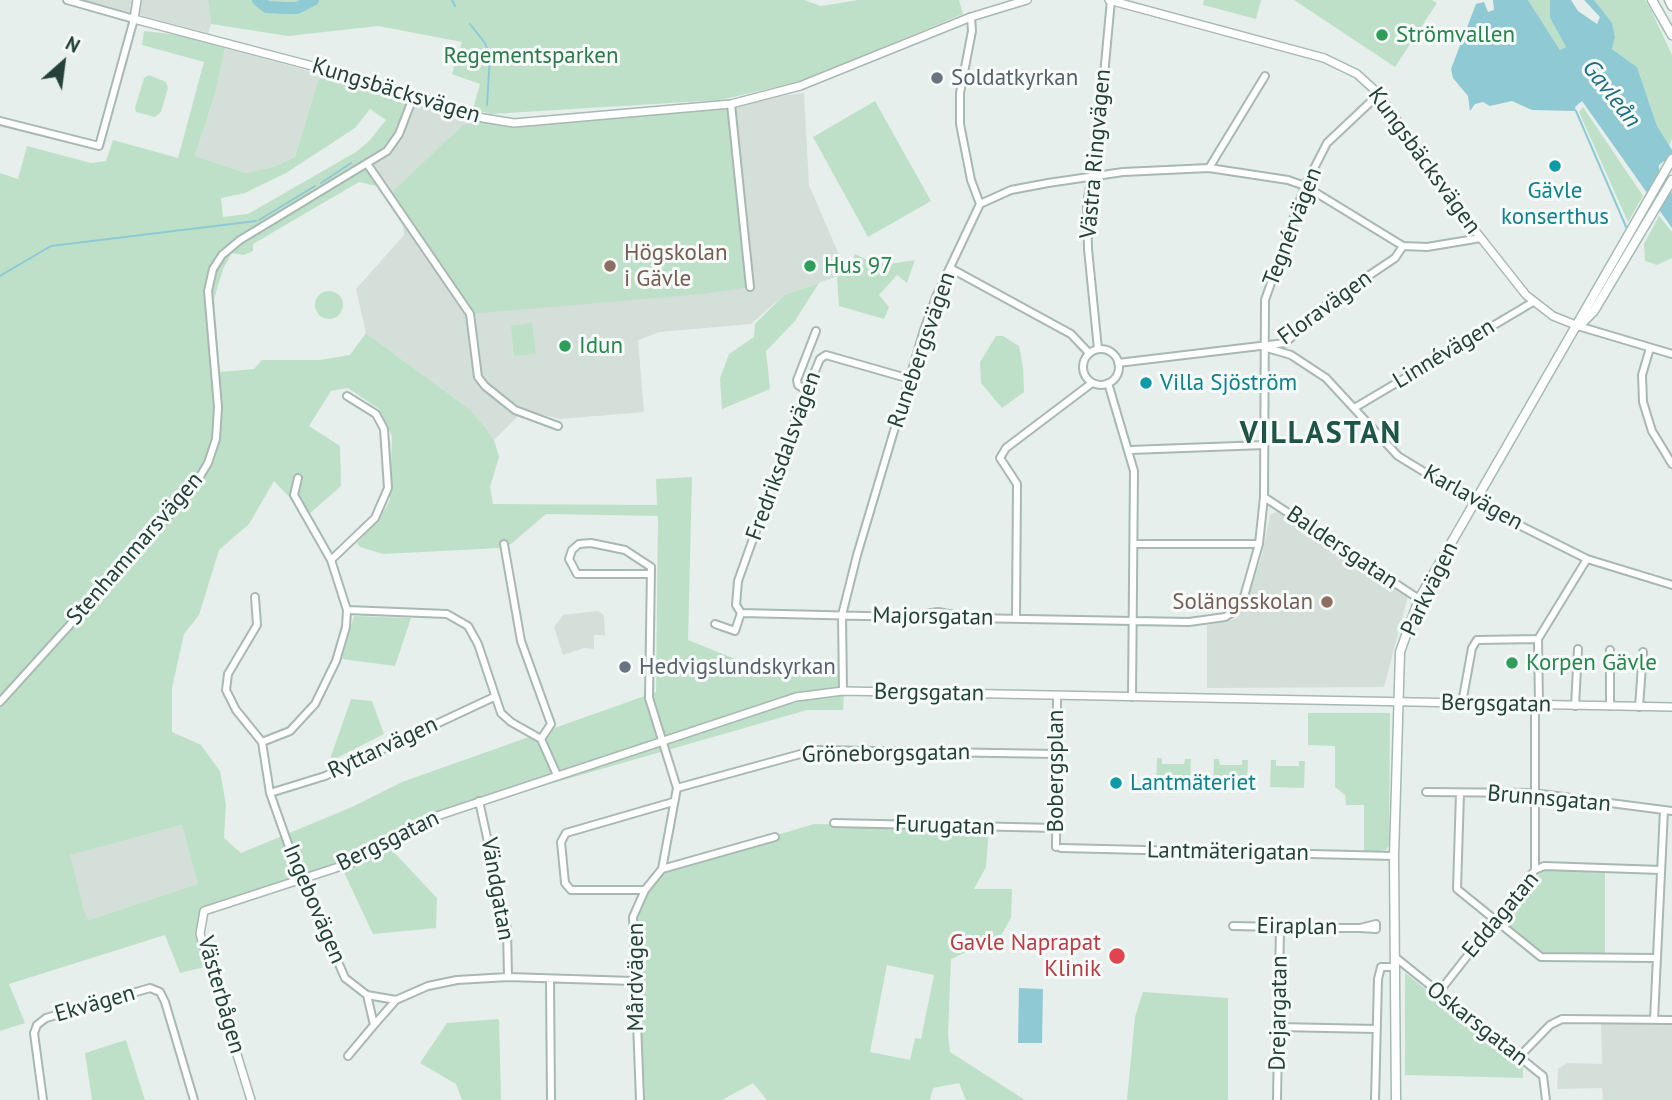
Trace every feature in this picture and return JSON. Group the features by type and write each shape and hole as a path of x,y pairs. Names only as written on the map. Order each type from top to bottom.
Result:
{"main road":[{"path":"1652,0 1672,35"},
{"path":"1669,0 1672,6"},
{"path":"1620,259 1672,159"},
{"path":"1620,259 1672,180"},
{"name":"Parkvägen","path":"1396,1100 1393,956 1396,703 1400,652 1419,600 1578,326 1620,259"}],"street":[{"name":"Kungsbäcksvägen","path":"67,0 414,95 483,118 514,123 731,104 800,86 971,17 1027,0"},
{"path":"0,121 99,146 134,19 136,0"},
{"name":"Kungsbäcksvägen","path":"1110,0 1324,58 1357,74 1379,94 1481,238 1533,302 1553,316 1578,326 1672,354"},
{"name":"Västra Ringvägen","path":"1098,349 1088,249 1087,203 1110,0"},
{"path":"971,17 972,31 960,93 960,124 971,180 980,204 1011,190 1123,172 1209,168 1288,180 1305,186 1403,246 1427,247 1481,238"},
{"path":"1209,168 1265,76"},
{"name":"Tegnérvägen","path":"1134,621 1189,622 1225,617 1241,607 1259,544 1264,497 1267,348 1265,300 1305,186 1327,143 1379,94"},
{"name":"Stenhammarsvägen","path":"0,702 192,490 208,463 216,439 218,407 208,291 213,269 222,255 240,240 387,152 399,134 414,95"},
{"path":"731,104 750,287"},
{"path":"368,165 470,314 478,377 515,410 558,426"},
{"name":"Runebergsvägen","path":"843,691 842,615 860,545 932,309 980,204"},
{"name":"Floravägen","path":"1118,363 1285,344 1328,303 1395,258 1403,246"},
{"path":"950,268 1071,334 1089,353"},
{"name":"Linnévägen","path":"1356,407 1533,302"},
{"path":"807,391 798,385 797,380 816,331"},
{"name":"Karlavägen","path":"1267,348 1291,355 1307,365 1356,407 1398,456 1475,503 1587,559 1672,585"},
{"path":"1650,348 1642,375 1643,402 1652,431 1672,464"},
{"path":"1016,618 1017,484 1000,458 1006,448 1092,383 1108,383 1115,377 1118,363 1108,350 1098,349 1089,353 1083,370 1092,383"},
{"name":"Fredriksdalsvägen","path":"741,613 736,605 738,581 820,359 826,355 909,379"},
{"path":"1108,383 1135,471 1132,697"},
{"path":"331,560 375,518 388,488 384,429 376,414 347,396"},
{"path":"1130,450 1264,445"},
{"path":"255,597 257,625 228,674 226,690 236,710 262,742 290,731 316,704 336,661 346,627 347,610 331,560 294,495 298,478"},
{"name":"Baldersgatan","path":"1264,497 1419,600"},
{"path":"505,544 521,640 551,724 541,739"},
{"path":"651,574 577,574 569,559 579,544 612,546 649,563 651,574 649,698 677,788"},
{"path":"1135,544 1259,544"},
{"path":"1535,870 1538,639 1587,559"},
{"path":"347,610 447,614 468,626 478,644 494,697 511,722 541,739 557,775"},
{"name":"Majorsgatan","path":"741,613 905,617 938,612 970,618 1134,621"},
{"path":"715,624 735,631 741,613"},
{"path":"1462,704 1472,648 1477,640 1538,639"},
{"path":"1575,706 1578,649"},
{"path":"1609,706 1610,650"},
{"path":"1639,707 1643,652"},
{"name":"Bergsgatan","path":"224,902 354,862 431,818 804,695 843,691 1672,707"},
{"name":"Bobergsplan","path":"1057,696 1058,847"},
{"name":"Ryttarvägen","path":"270,793 325,776 494,697"},
{"name":"Ingebovägen","path":"262,742 270,793 302,879 345,978 367,995"},
{"name":"Gröneborgsgatan","path":"677,788 815,750 1056,754"},
{"name":"Mårdvägen","path":"639,1100 633,918 645,890 662,869 677,788"},
{"name":"Brunnsgatan","path":"1426,792 1534,793 1668,811"},
{"path":"1460,793 1457,888 1541,957 1657,958"},
{"name":"Vändgatan","path":"480,802 507,929 508,977"},
{"path":"645,890 571,890 565,883 561,842 566,833 673,802"},
{"path":"1654,1020 1661,870 1668,811"},
{"name":"Furugatan","path":"834,823 1056,828"},
{"path":"662,869 775,837"},
{"name":"Lantmäterigatan","path":"1058,847 1394,856"},
{"name":"Eddagatan","path":"1438,992 1535,870 1544,866 1661,870"},
{"name":"Västerbågen","path":"224,902 204,911 200,934 251,1100"},
{"name":"Eiraplan","path":"1233,926 1360,928"},
{"name":"Drejargatan","path":"1277,1100 1280,927"},
{"name":"Oskarsgatan","path":"1393,956 1543,1076 1546,1100"},
{"path":"1376,1100 1376,1028 1381,967 1393,967"},
{"path":"348,1056 396,1000 428,986 508,977 633,981"},
{"path":"550,978 551,1100"},
{"name":"Ekvägen","path":"43,1100 34,1033 37,1025 47,1018 150,988 160,992 165,1002 194,1100"},
{"path":"374,1025 367,995 396,1000"},
{"path":"1519,1057 1550,1025 1562,1019 1672,1020"},
{"path":"1278,1027 1376,1028"}],"shaded area":[{"path":"84,0 208,0 211,24 208,33"},
{"path":"225,48 320,74 295,157 273,167 246,173 195,156 216,91"},
{"name":"Högskolan i Gävle","path":"804,93 809,185 847,273 784,295 751,324 660,332 638,340 644,412 560,419 524,410 494,440 468,408 366,333 356,289 404,235 403,226 376,186 368,165 414,95 515,130"},
{"name":"Solängsskolan","path":"1278,511 1408,596 1384,687 1207,688 1207,625 1235,619 1245,608 1262,555 1270,515"},
{"path":"598,611 604,615 605,635 594,635 594,649 584,648 563,655 554,627 563,615"},
{"path":"182,825 199,884 89,920 84,912 69,855"},
{"path":"1601,1023 1672,1023 1672,1100 1603,1100 1602,1088 1557,1089 1558,1069 1567,1063 1602,1064"}],"green space":[{"name":"Regementsparken","path":"208,0 804,0 821,6 858,0 959,0 963,14 799,82 720,100 491,114 473,109 480,84 452,74 462,42 378,26 288,36 211,24"},
{"path":"1204,0 1261,0 1256,19 1203,5"},
{"name":"Strömvallen","path":"1294,0 1432,0 1437,3 1395,67"},
{"path":"1528,0 1550,0 1550,18 1566,47 1560,50"},
{"path":"1594,0 1645,0 1651,10 1672,55 1672,139 1669,146 1657,126 1637,67 1612,49 1615,37 1612,24"},
{"path":"144,31 180,35 225,48 216,91 195,156 246,173 273,167 295,157 320,74 332,71 414,95 406,119 387,151 369,165 376,186 359,182 253,244 253,251 244,255 232,253 223,269 214,299 220,372 254,369 262,360 320,360 350,355 366,333 468,408 483,425 494,440 499,457 490,487 493,504 657,505 656,479 692,477 688,640 738,660 842,664 845,680 843,710 807,710 431,818 388,846 437,898 436,928 373,934 341,866 207,915 203,933 213,965 180,973 165,935 9,984 25,1023 0,1031 0,173 18,179 27,146 91,163 106,161 113,140 178,158 204,62 142,45","holes":["370,109 386,120 356,152 248,214 223,217 221,198 245,193 286,173 355,128","348,388 379,409 392,436 390,499 386,508 357,543 360,547 383,554 500,548 511,544 546,514 658,516 656,692 402,782 352,807 241,853 224,838 226,805 220,771 201,745 172,732 172,688 184,634 199,615 219,550 249,524 274,481 307,516 341,486 340,446 309,426 331,391","182,825 198,884 89,920 84,911 70,855"]},
{"path":"149,75 166,82 168,88 161,112 155,117 136,112 135,108 144,78"},
{"path":"875,101 931,201 868,237 813,137"},
{"path":"731,104 750,287 703,294 470,314 389,195 462,126 483,118 514,123"},
{"path":"1583,107 1643,196 1628,222 1579,112"},
{"path":"1659,216 1672,232 1672,258 1657,265 1645,261 1644,244"},
{"path":"855,254 869,261 889,264 915,260 907,283 897,275 879,295 889,307 884,319 839,306 837,277 847,273"},
{"path":"819,283 795,321 766,351 770,389 722,409 720,378 729,354 754,337 755,324 784,295"},
{"path":"329,291 339,295 343,305 339,315 329,319 319,315 315,305 319,295"},
{"path":"532,323 536,354 514,356 511,326"},
{"path":"996,336 1003,336 1019,346 1023,367 1024,392 1002,408 981,383 980,362"},
{"path":"354,616 411,618 395,666 342,659"},
{"path":"351,699 372,701 384,734 329,762"},
{"path":"1308,713 1390,713 1389,845 1386,850 1364,853 1364,805 1346,805 1345,795 1335,787 1335,746 1308,745"},
{"path":"1157,758 1162,758 1162,764 1184,764 1185,759 1191,759 1190,786 1156,785"},
{"path":"1214,759 1219,759 1220,765 1242,765 1242,760 1248,760 1247,787 1213,786"},
{"path":"1271,760 1276,760 1276,766 1299,766 1299,761 1305,761 1304,788 1270,787"},
{"path":"814,824 989,828 986,867 974,889 1012,889 1011,918 1000,937 951,959 948,1034 950,1052 1025,1100 966,1100 959,1083 933,1088 930,1100 767,1100 753,1083 722,1100 640,1100 633,918 638,903 662,869","holes":["887,965 934,975 921,1039 915,1038 910,1060 870,1052"]},
{"path":"1542,870 1605,873 1605,955 1544,953 1503,921"},
{"path":"1405,973 1523,1066 1523,1078 1405,1075"},
{"path":"1143,992 1228,998 1228,1100 1127,1100 1135,1017"},
{"path":"499,1019 501,1100 462,1100 456,1084 420,1063 447,1023"},
{"path":"126,1040 145,1100 92,1100 85,1053"}],"water":[{"name":"Gavleån","path":"1493,0 1528,0 1560,50 1566,47 1550,18 1550,0 1571,0 1578,11 1597,24 1600,17 1584,0 1594,0 1602,10 1612,23 1615,37 1612,49 1637,67 1657,126 1672,150 1672,166 1664,161 1659,165 1659,177 1672,193 1672,228 1582,101 1575,107 1576,111 1532,110 1512,101 1490,106 1483,102 1475,104 1470,111 1468,96 1453,78 1451,69 1476,4 1484,2 1488,12 1494,10"},
{"path":"1019,988 1043,989 1042,1043 1018,1043"}],"waterway":[{"path":"258,0 267,7 286,8 297,8 313,0"},
{"path":"452,0 455,6"},
{"path":"470,24 485,43 490,56 487,105"},
{"path":"1576,111 1627,229"},
{"path":"321,183 351,163"},
{"path":"259,220 315,186"},
{"path":"0,276 51,246 256,221"}],"place":[{"name":"Strömvallen","path":"1382,35"},
{"name":"Soldatkyrkan","path":"937,78"},
{"name":"Gävle konserthus","path":"1555,166"},
{"name":"Högskolan i Gävle","path":"610,266"},
{"name":"Hus 97","path":"810,266"},
{"name":"Idun","path":"565,346"},
{"name":"Villa Sjöström","path":"1146,383"},
{"name":"Solängsskolan","path":"1327,602"},
{"name":"Korpen Gävle","path":"1512,663"},
{"name":"Hedvigslundskyrkan","path":"625,667"},
{"name":"Lantmäteriet","path":"1116,783"},
{"name":"Gavle Naprapat Klinik","path":"1117,956"}],"district":[{"name":"VILLASTAN","path":"1321,434"}]}
